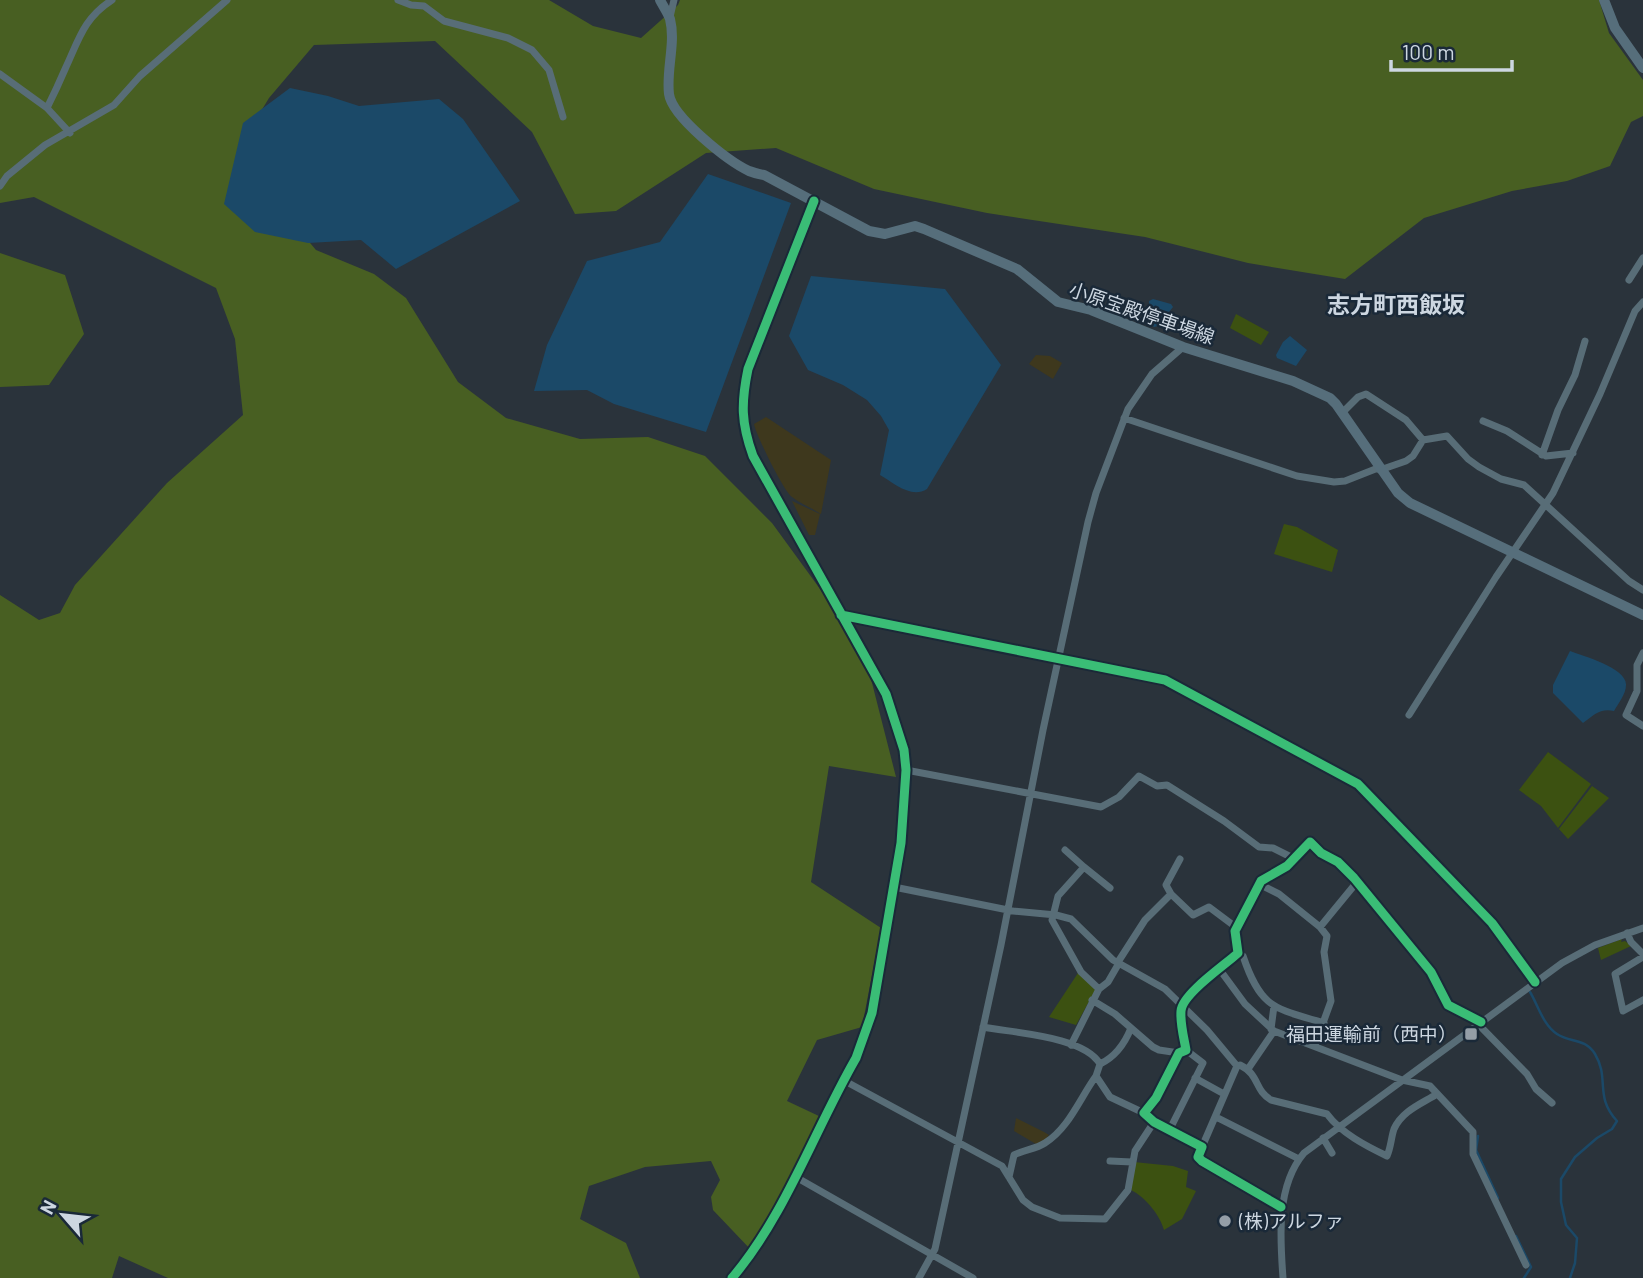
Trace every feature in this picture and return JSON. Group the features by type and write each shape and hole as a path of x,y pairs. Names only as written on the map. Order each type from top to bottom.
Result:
{"main road":[{"name":"小原宝殿停車場線","path":"660,0 669,18 671,31 669,94 672,105 726,157 869,231 885,234 915,226 924,229 1017,269 1058,302 1091,310 1183,347 1293,380 1329,398 1379,469 1398,493 1410,503 1643,615"},
{"path":"1604,0 1615,28 1643,68"},
{"path":"732,1278 752,1255 856,1058 872,1013 901,843 906,770 904,750 886,694 753,456 742,418 743,392 748,369 814,201"}],"street":[{"path":"47,108 86,24 112,0"},
{"path":"0,186 8,176 46,145 114,105 139,76 227,0"},
{"path":"398,0 424,6 444,21 508,38 532,50 548,70 563,117"},
{"path":"669,18 674,0"},
{"path":"0,74 47,108 70,133"},
{"path":"1629,280 1643,258"},
{"path":"1409,715 1496,577 1553,493 1601,394 1635,311 1643,302"},
{"path":"1542,455 1558,410 1575,375 1585,341"},
{"path":"919,1278 936,1249 1059,658 1094,503 1124,418 1152,374 1183,347"},
{"path":"1342,413 1358,397 1366,394 1406,421 1423,440"},
{"path":"1124,418 1297,475 1334,482 1345,481 1406,461 1413,456 1423,440 1447,436 1468,459 1501,478 1524,485 1629,581 1643,590"},
{"path":"1483,421 1507,432 1542,455 1573,453"},
{"path":"841,615 1165,680 1358,784 1492,922 1535,982"},
{"path":"1643,653 1637,665 1637,691 1626,715 1643,726"},
{"path":"906,770 1101,807 1119,797 1139,776 1157,786 1167,785 1259,847 1273,848 1295,859"},
{"path":"1144,1113 1156,1098 1182,1051 1182,1006 1202,983 1238,953 1237,928 1259,884 1295,859 1310,842 1321,853 1338,862 1356,882 1431,972 1448,1005 1480,1023 1552,1104"},
{"path":"1065,850 1110,888"},
{"path":"1180,859 1166,885 1171,894 1194,915 1209,907 1237,928"},
{"path":"1084,867 1058,896 1052,920 1081,972 1099,989"},
{"path":"1320,927 1356,882"},
{"path":"1259,884 1279,894 1320,927 1327,936 1324,952 1331,986 1331,1001 1315,1045"},
{"path":"894,887 1007,910 1071,919 1119,963 1165,989 1207,1030 1237,1066 1248,1069 1264,1096 1327,1114 1370,1150 1387,1156 1393,1132 1400,1119 1437,1094"},
{"path":"1071,1045 1099,989 1108,982 1145,920 1171,894"},
{"path":"1283,1278 1281,1207 1299,1159 1323,1138 1578,953 1643,928"},
{"path":"1628,933 1631,942 1643,955 1615,974 1623,1011 1643,1000"},
{"path":"1238,953 1243,956 1260,994 1274,1006 1324,1023"},
{"path":"1220,970 1245,1004 1272,1030 1402,1080 1430,1086 1473,1132 1473,1154 1527,1265"},
{"path":"1092,1000 1115,1014 1159,1050 1182,1051 1203,1063 1170,1129"},
{"path":"1248,1069 1272,1030 1274,1006"},
{"path":"983,1027 1018,1034 1035,1033 1090,1051 1100,1064"},
{"path":"1100,1064 1109,1060 1130,1028"},
{"path":"1009,1178 1014,1155 1035,1148 1053,1137 1097,1076 1100,1064"},
{"path":"1237,1066 1198,1157 1281,1207"},
{"path":"1097,1076 1110,1097 1144,1113 1154,1122 1202,1147"},
{"path":"1195,1078 1224,1094"},
{"path":"843,1080 1002,1166 1023,1200 1032,1207 1060,1219 1101,1220 1110,1213 1128,1190 1135,1151 1154,1122"},
{"path":"1216,1117 1299,1159"},
{"path":"1323,1138 1332,1153"},
{"path":"1110,1161 1132,1162"},
{"path":"794,1176 973,1278"}],"green space":[{"path":"0,0 549,0 593,26 641,38 678,5 680,0 1599,0 1609,33 1643,80 1643,116 1631,122 1610,166 1567,181 1512,191 1424,218 1345,279 1248,263 1145,237 987,213 874,189 776,148 706,153 616,211 575,214 532,132 435,41 314,45 269,98 246,136 273,199 316,250 374,274 406,298 458,382 506,418 580,439 648,437 705,456 772,523 831,604 870,675 896,777 829,766 811,882 881,928 862,1027 817,1040 787,1101 821,1117 752,1251 713,1210 711,1197 720,1180 711,1161 645,1167 589,1186 580,1219 626,1243 640,1278 168,1278 119,1256 112,1278 0,1278 0,595 39,620 60,613 75,585 167,483 243,415 235,339 216,288 34,197 0,203"},
{"path":"0,253 65,275 84,334 49,385 0,387"},
{"path":"1236,314 1269,332 1261,345 1230,328"},
{"path":"1284,524 1297,527 1338,550 1332,572 1274,554"},
{"path":"1548,752 1591,784 1558,828 1541,806 1519,790"},
{"path":"1592,786 1609,798 1568,839 1559,829"},
{"path":"1622,939 1621,942 1625,941 1631,946 1601,960 1598,948"},
{"path":"1078,973 1096,989 1076,1025 1049,1017"},
{"path":"1134,1162 1173,1166 1188,1171 1186,1187 1196,1191 1182,1219 1164,1230 1151,1207 1131,1190"}],"sand":[{"path":"1036,355 1050,356 1062,363 1053,379 1029,364"},
{"path":"766,417 831,460 821,514 792,497 777,475 754,424"},
{"path":"792,501 820,514 815,535 809,535"},
{"path":"1016,1118 1049,1135 1036,1144 1014,1131"}],"water":[{"path":"290,88 359,106 439,99 463,119 520,201 396,269 361,240 308,243 255,232 224,204 243,123"},
{"path":"708,174 791,203 706,432 614,404 587,390 534,391 547,345 587,261 660,242"},
{"path":"811,276 945,289 1001,365 927,489 921,492 909,491 880,475 889,430 881,416 867,400 843,385 808,370 789,336"},
{"path":"1153,299 1173,307 1158,326 1154,327 1148,315 1149,301"},
{"path":"1290,336 1307,350 1296,366 1277,358 1276,355"},
{"path":"1570,651 1612,668 1624,679 1625,692 1614,711 1601,711 1583,723 1553,693 1553,685"}],"waterway":[{"path":"1530,992 1552,1030 1562,1037 1587,1045 1595,1054 1602,1072 1606,1104 1617,1121 1612,1129 1575,1157 1561,1179 1561,1202 1566,1225 1577,1238 1575,1263 1570,1278"},
{"path":"1478,1136 1476,1150 1498,1198"},
{"path":"1516,1236 1531,1267 1524,1278"}],"cycle path":[{"path":"732,1278 751,1254 784,1200 856,1058 872,1013 901,843 906,770 904,750 886,694 753,456 744,423 743,403 748,369 814,201"},
{"path":"841,615 1165,680 1358,784 1492,923 1535,982"},
{"path":"1281,1207 1202,1161 1198,1157 1202,1147 1154,1122 1144,1113 1156,1098 1179,1053 1186,1050 1181,1021 1183,1004 1196,988 1238,953 1235,931 1261,881 1287,866 1310,842 1321,853 1338,862 1354,878 1431,972 1448,1005 1481,1022"}],"place":[{"name":"福田運輸前（西中）","path":"1471,1034"},
{"name":"(株)アルファ","path":"1225,1221"}],"district":[{"name":"志方町西飯坂","path":"1396,305"}]}
